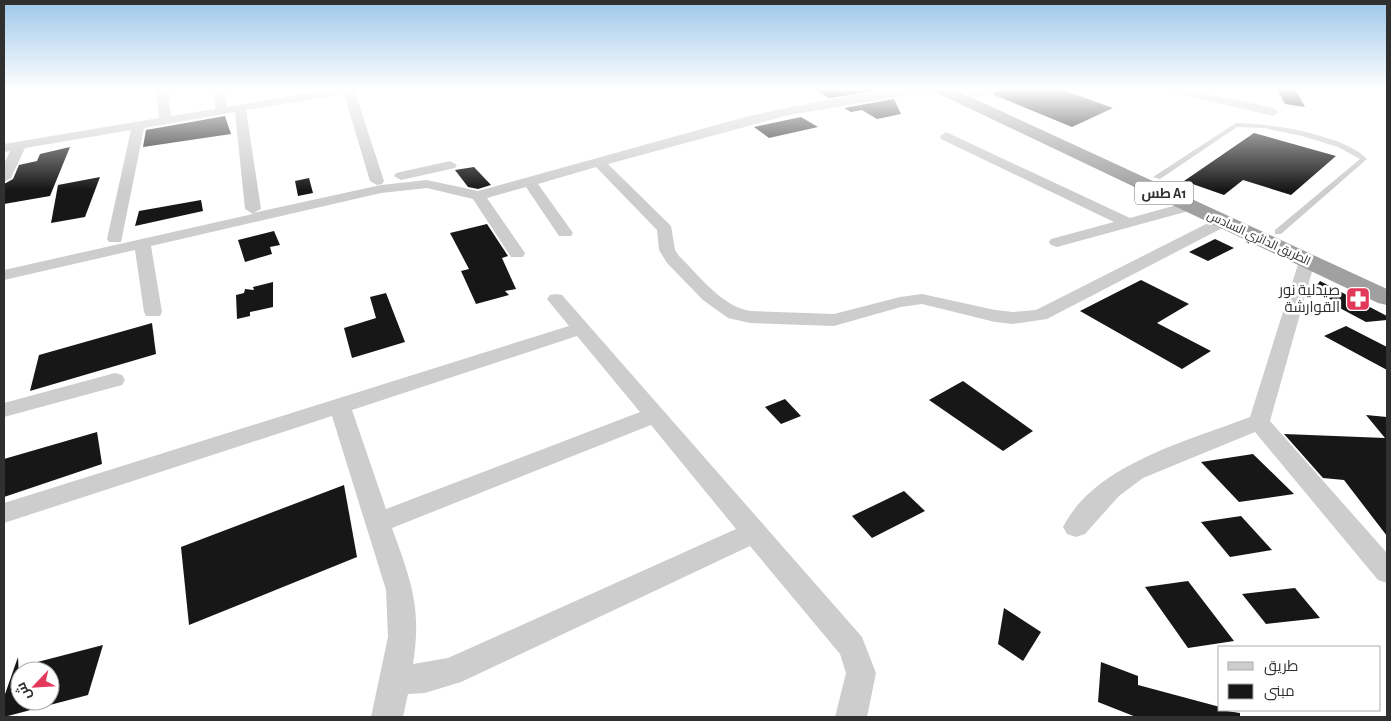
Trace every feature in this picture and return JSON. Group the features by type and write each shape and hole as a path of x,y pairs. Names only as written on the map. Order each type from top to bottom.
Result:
{"highway":[{"name":"الطريق الدائري السادس","path":"1013,123 1387,298"},
{"name":"الطريق الدائري السادس","path":"1037,123 1387,282"}],"street":[{"path":"4,148 151,123"},
{"path":"242,123 253,209"},
{"path":"360,123 377,181"},
{"path":"4,276 408,185 427,184 478,196 746,123"},
{"path":"115,239 138,125"},
{"path":"946,136 1128,222"},
{"path":"4,178 20,145"},
{"path":"599,162 665,229 667,250 685,271 724,308 736,314 750,317 834,320 900,302 922,299 995,316 1028,318 1040,315 1224,221"},
{"path":"4,264 450,165"},
{"path":"530,183 566,234"},
{"path":"478,196 517,253"},
{"path":"1057,242 1191,206"},
{"path":"142,244 153,312"},
{"path":"1259,422 1307,261"},
{"path":"556,299 852,646 861,673 857,716"},
{"path":"4,513 581,329"},
{"path":"4,410 115,380"},
{"path":"340,406 404,608 396,680 387,717"},
{"path":"378,523 655,415"},
{"path":"1076,527 1104,494 1118,482 1135,472 1259,422"},
{"path":"1259,422 1387,572"},
{"path":"396,680 425,678 450,672 755,532"}],"lane":[{"path":"1157,177 1236,125 1250,123 1342,146 1358,153 1364,158 1278,232"}],"building":[{"path":"187,123 227,123 231,134 143,147 146,130"},
{"path":"774,123 811,123 818,127 769,138 754,127"},
{"path":"1061,123 1081,123 1072,127"},
{"path":"1254,133 1336,156 1291,195 1243,180 1224,195 1184,181"},
{"path":"70,147 50,196 4,204 4,184 13,179 19,165 37,161 40,154"},
{"path":"474,167 491,185 478,189 468,187 455,170"},
{"path":"100,177 85,217 51,223 58,185"},
{"path":"309,178 313,193 298,196 295,181"},
{"path":"201,200 203,211 135,226 139,211"},
{"path":"487,224 508,256 502,258 516,289 505,291 509,295 476,304 461,271 469,269 450,233"},
{"path":"274,231 280,245 270,247 272,254 245,262 238,240"},
{"path":"1215,239 1234,248 1208,261 1189,252"},
{"path":"1141,280 1189,304 1157,323 1211,351 1182,369 1080,311"},
{"path":"1320,281 1387,316 1387,320 1366,322 1336,306 1338,305 1315,288"},
{"path":"273,282 273,307 250,312 250,316 237,319 236,295 244,293 245,289 254,290 253,287"},
{"path":"386,293 405,342 352,358 344,328 376,318 370,297"},
{"path":"152,323 156,354 30,391 39,355"},
{"path":"1346,326 1387,347 1387,370 1324,336"},
{"path":"963,381 1033,431 1003,451 929,400"},
{"path":"785,399 801,416 781,424 765,407"},
{"path":"1366,415 1387,417 1387,536 1344,480 1323,478 1284,434 1385,438"},
{"path":"97,432 102,464 4,497 4,459"},
{"path":"1253,454 1294,494 1239,502 1201,462"},
{"path":"344,485 357,557 189,625 181,547"},
{"path":"904,491 925,511 872,538 852,516"},
{"path":"1241,516 1272,550 1230,557 1201,522"},
{"path":"1188,581 1234,641 1188,648 1145,587"},
{"path":"1295,588 1320,618 1266,624 1242,594"},
{"path":"1004,608 1041,632 1023,661 998,644"},
{"path":"103,645 88,695 60,702 60,661 41,661"},
{"path":"1101,662 1138,676 1138,685 1218,706 1218,711 1240,713 1240,717 1136,717 1098,702"},
{"path":"10,680 10,711 27,711 4,717 4,697"}],"place":[{"name":"صيدلية نور القوارشة","path":"1358,299"}]}
